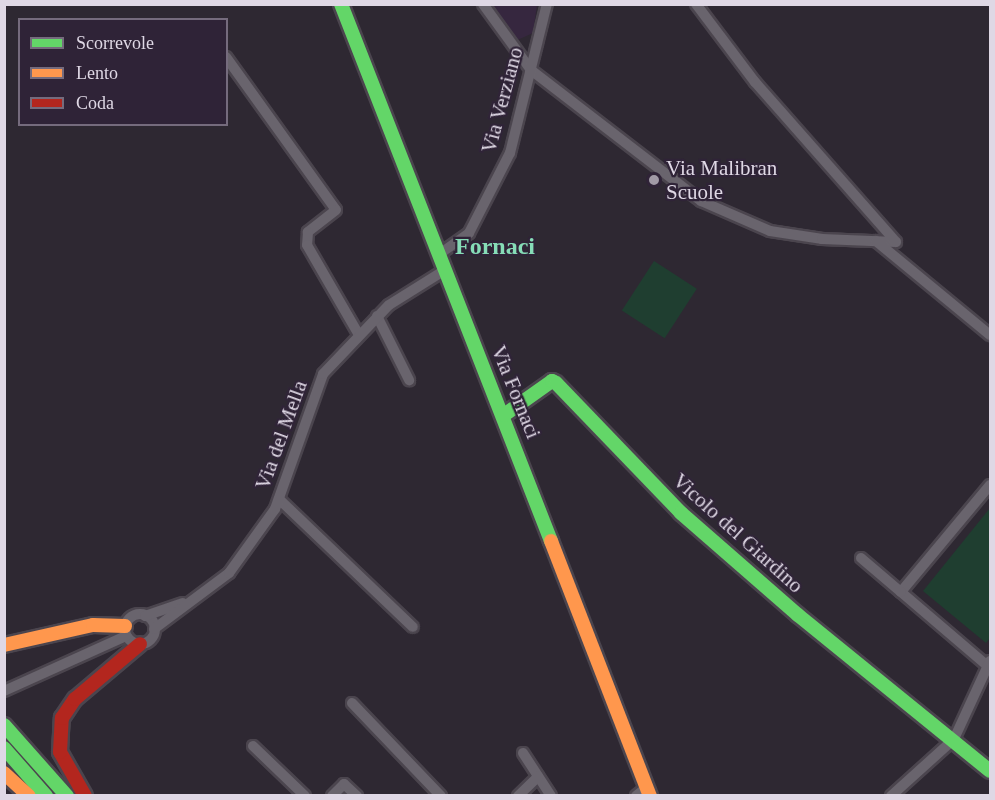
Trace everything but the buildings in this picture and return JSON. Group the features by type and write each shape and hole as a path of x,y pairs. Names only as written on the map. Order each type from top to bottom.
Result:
{"street":[{"name":"Via Fornaci","path":"341,4 438,255 504,416 644,792"},
{"path":"483,4 531,70 700,201 736,219 770,231 896,242 754,82 696,4"},
{"name":"Via Verziano","path":"438,255 469,233 488,202 510,153 547,4"},
{"path":"228,60 336,210 308,232 307,245 358,335"},
{"path":"876,241 990,334"},
{"name":"Via del Mella","path":"140,644 152,637 154,628 229,573 279,499 323,374 358,335 399,297 445,270"},
{"path":"377,316 409,380"},
{"name":"Vicolo del Giardino","path":"504,416 552,381 556,383 681,513 807,622 954,739"},
{"path":"901,592 990,485"},
{"path":"279,499 413,627"},
{"path":"861,558 989,665 954,739 891,795"},
{"name":"Via del Mella","path":"4,691 126,631 131,617 146,616 192,600"},
{"path":"146,616 154,628"},
{"path":"4,645 93,625 126,631 140,644 75,699 62,718 58,740 60,752 85,795"},
{"path":"352,703 441,795"},
{"path":"4,725 68,795"},
{"path":"954,739 990,771"},
{"path":"253,746 305,795"},
{"path":"4,748 46,795"},
{"path":"523,753 551,795"},
{"path":"4,773 28,795"},
{"path":"518,795 538,777"},
{"path":"332,795 344,784 357,795"}],"shaded area":[{"path":"489,5 537,5 533,33 513,42"}],"green space":[{"path":"654,261 697,289 665,338 622,310"},
{"path":"990,508 990,638 986,643 923,591"}],"traffic: fast":[{"path":"341,4 551,541"},
{"path":"504,415 552,381 556,383 681,513 798,615 990,771"},
{"path":"4,725 67,796"},
{"path":"4,748 46,796"}],"traffic: slow":[{"path":"551,541 650,796"},
{"path":"4,645 93,625 125,626"},
{"path":"4,773 29,796"}],"traffic: jam":[{"path":"85,796 60,752 62,718 75,699 140,644"}],"place":[{"name":"Via Malibran Scuole","path":"654,180"}],"district":[{"name":"Fornaci","path":"495,247"}]}
